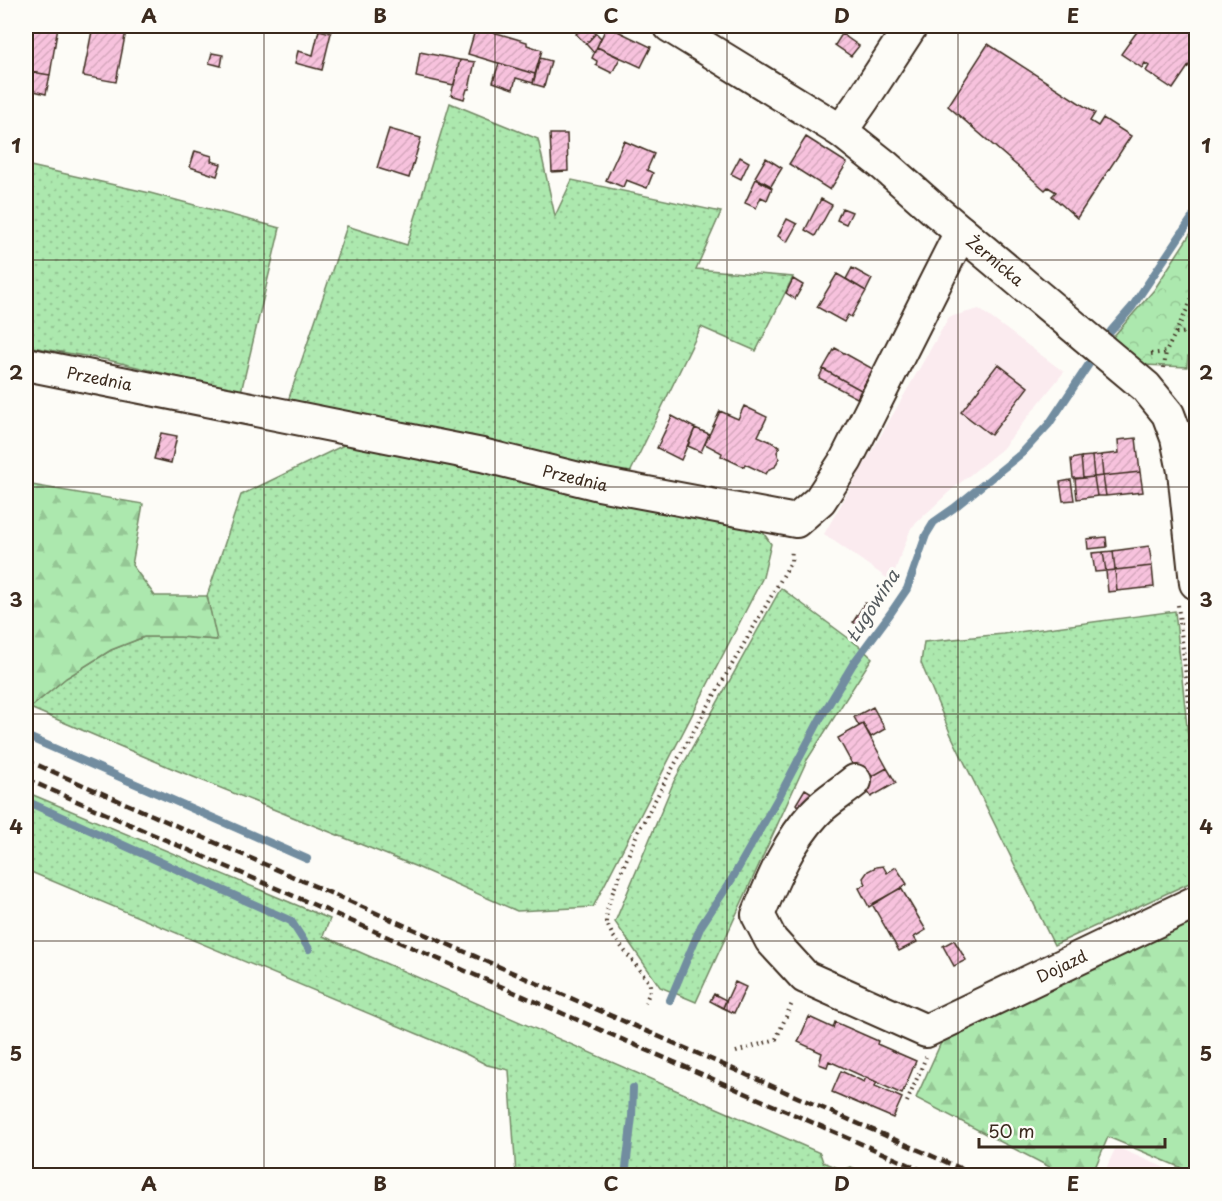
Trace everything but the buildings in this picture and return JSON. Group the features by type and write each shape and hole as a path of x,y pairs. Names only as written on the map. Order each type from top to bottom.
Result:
{"street":[{"name":"Żernicka","path":"670,26 841,131 1146,387 1168,414 1177,438 1184,471 1197,583"},
{"path":"841,131 911,26"},
{"path":"796,521 820,500 846,460 961,232"},
{"name":"Przednia","path":"26,364 470,453 599,484 796,521"},
{"path":"855,781 815,813 793,840 772,880 759,915 771,940 805,977 926,1030"},
{"name":"Dojazd","path":"926,1030 1197,902"}],"path":[{"path":"1150,355 1166,352 1197,291"},
{"path":"1176,334 1197,332"},
{"path":"645,1003 651,986 613,936 606,922 612,894 637,834 668,776 791,562 796,521"},
{"path":"736,1052 776,1039 805,977"},
{"path":"907,1102 930,1049 926,1030"}],"shaded area":[{"path":"979,309 1064,372 1002,449 949,492 911,528 891,581 824,534 949,317"},
{"path":"1116,1147 1182,1175 1103,1175"}],"green space":[{"path":"450,103 538,139 555,216 572,180 721,212 696,269 793,277 756,351 701,327 629,475 455,433 288,401 347,226 407,245"},
{"path":"26,165 150,193 280,228 241,392 108,360 26,346"},
{"path":"1196,225 1196,357 1188,356 1187,367 1145,365 1113,337 1154,290"},
{"path":"348,443 758,525 771,544 763,577 593,907 517,911 417,867 176,770 30,708 66,678 111,650 144,637 216,640 207,596 241,495"},
{"path":"26,484 143,504 132,565 155,596 207,596 217,640 144,637 111,650 66,678 30,708 26,706"},
{"path":"781,588 872,658 807,760 696,1002 660,987 615,922 674,781"},
{"path":"1175,611 1196,813 1196,880 1054,945 951,735 921,663 924,642"},
{"path":"26,792 330,919 323,936 820,1153 823,1162 843,1170 851,1167 871,1175 516,1175 509,1070 487,1065 468,1055 26,870"},
{"path":"1196,912 1196,1174 1108,1137 1092,1175 1065,1175 916,1098 944,1036"}],"waterway":[{"name":"Ługowina","path":"1103,342 1132,307 1196,212"},
{"name":"Ługowina","path":"670,1000 701,926 732,879 820,719 853,664 907,589 926,535 934,522 1022,453 1049,424 1095,355"},
{"path":"26,736 307,859"},
{"path":"26,801 291,921 309,949"},
{"name":"Ługowina","path":"625,1176 633,1088"}],"railway":[{"path":"26,760 978,1176"},
{"path":"26,779 935,1176"}]}
